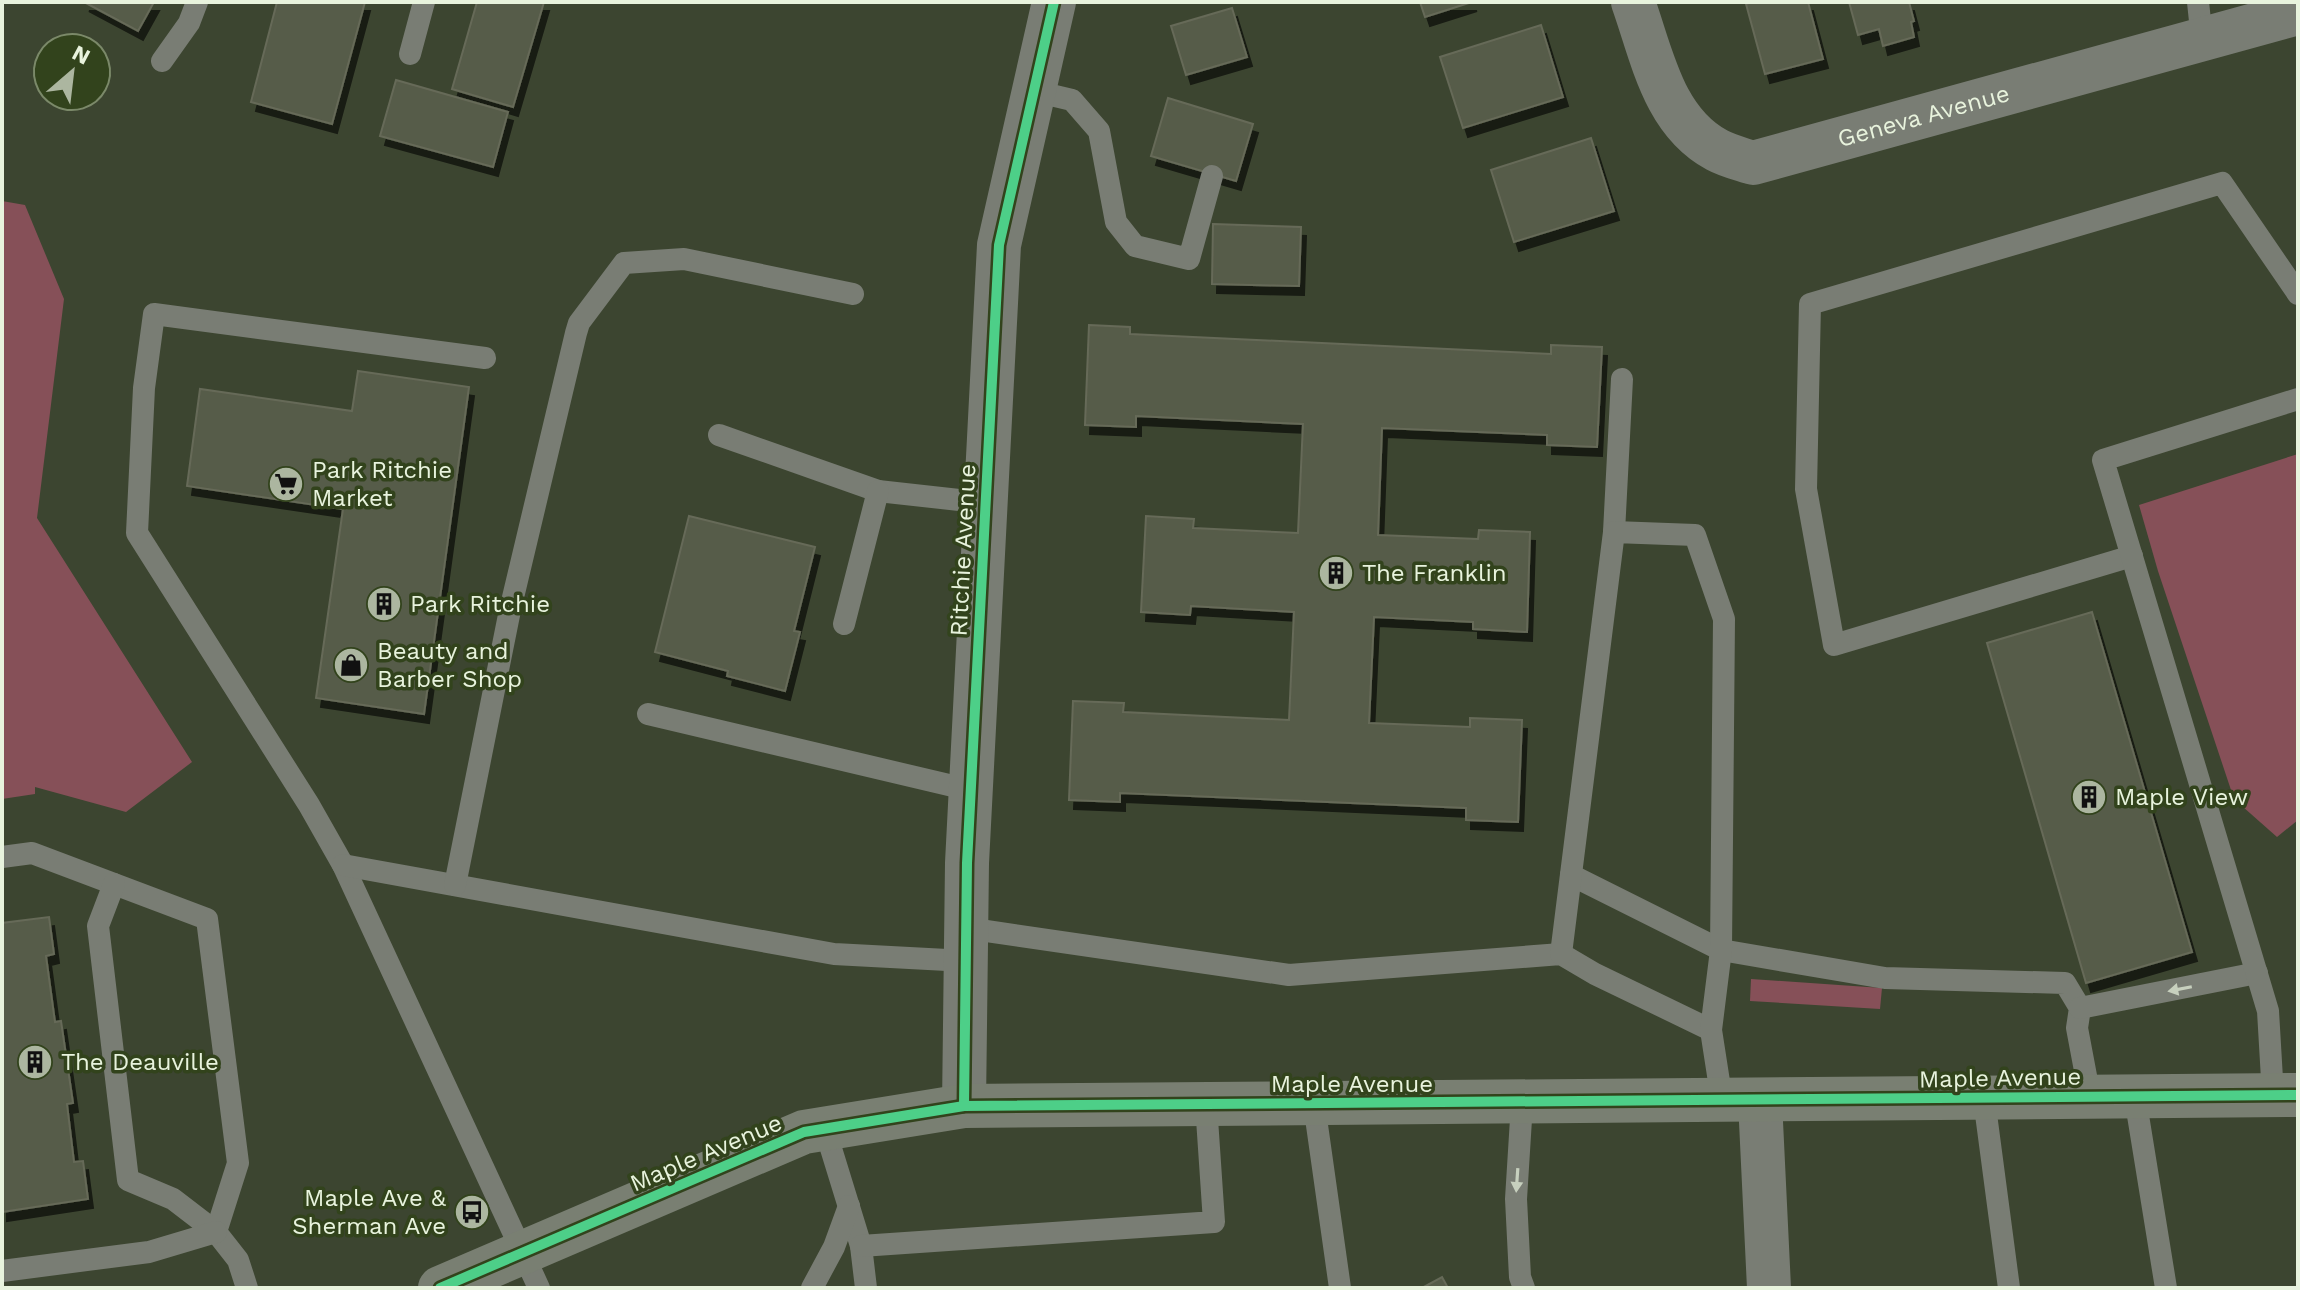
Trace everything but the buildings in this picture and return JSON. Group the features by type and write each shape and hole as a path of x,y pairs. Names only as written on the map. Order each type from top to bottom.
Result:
{"street":[{"name":"Ritchie Avenue","path":"964,1106 970,790 999,245 1054,2"},
{"name":"Geneva Avenue","path":"1633,2 1666,96 1687,128 1717,150 1753,163 2200,21 2298,13"},
{"name":"Maple Avenue","path":"440,1288 531,1270 804,1132 964,1106 2285,1095"},
{"path":"1741,1101 1769,1288"}],"lane":[{"path":"162,61 189,23 197,2"},
{"path":"410,54 424,2"},
{"path":"1034,91 1072,100 1099,131 1116,222 1135,246 1189,259 1212,176"},
{"path":"2132,556 1834,645 1806,489 1810,304 2222,183 2298,294"},
{"path":"455,885 510,610 579,323 624,263 684,259 853,294"},
{"path":"485,358 154,314 144,388 137,533 309,805 343,865 531,1270"},
{"path":"1561,954 1614,532 1622,379"},
{"path":"2285,1095 2268,1011 2103,460 2298,399"},
{"path":"719,435 878,491 986,503"},
{"path":"844,624 878,491"},
{"path":"1614,532 1695,535 1724,619 1721,950 1711,1030 1741,1101"},
{"path":"648,714 970,790"},
{"path":"2,857 32,853 207,919 238,1163 216,1232"},
{"path":"343,865 834,954 966,945 1289,975 1561,954 1595,974 1711,1030"},
{"path":"1571,875 1721,950 1885,978 2065,983 2080,1008 2077,1028 2090,1097"},
{"path":"114,884 98,926 128,1180 173,1199 216,1232 238,1260 247,1288"},
{"path":"2080,1008 2257,973"},
{"path":"2135,1097 2166,1288"},
{"path":"1984,1099 2009,1288"},
{"path":"1522,1103 1516,1199 1520,1277 1524,1288"},
{"path":"861,1246 1214,1222 1206,1104"},
{"path":"1314,1104 1340,1288"},
{"path":"825,1129 861,1246 866,1288"},
{"path":"812,1288 834,1247 849,1206"},
{"path":"2,1271 149,1252 216,1232"}],"shaded area":[{"path":"2,201 25,205 64,299 37,518 192,762 126,812 35,787 35,794 2,799"},
{"path":"2298,454 2298,820 2277,837 2234,799 2139,505"},
{"path":"1751,979 1882,988 1880,1009 1750,1001"}],"cycle path":[{"path":"964,1106 967,863 999,245 1054,2"},
{"path":"440,1288 804,1132 964,1106 2298,1095"}],"place":[{"name":"Park Ritchie Market","path":"286,484"},
{"name":"The Franklin","path":"1336,573"},
{"name":"Park Ritchie","path":"384,604"},
{"name":"Beauty and Barber Shop","path":"351,665"},
{"name":"Maple View","path":"2089,797"},
{"name":"The Deauville","path":"35,1062"},
{"name":"Maple Ave & Sherman Ave","path":"472,1212"}]}
